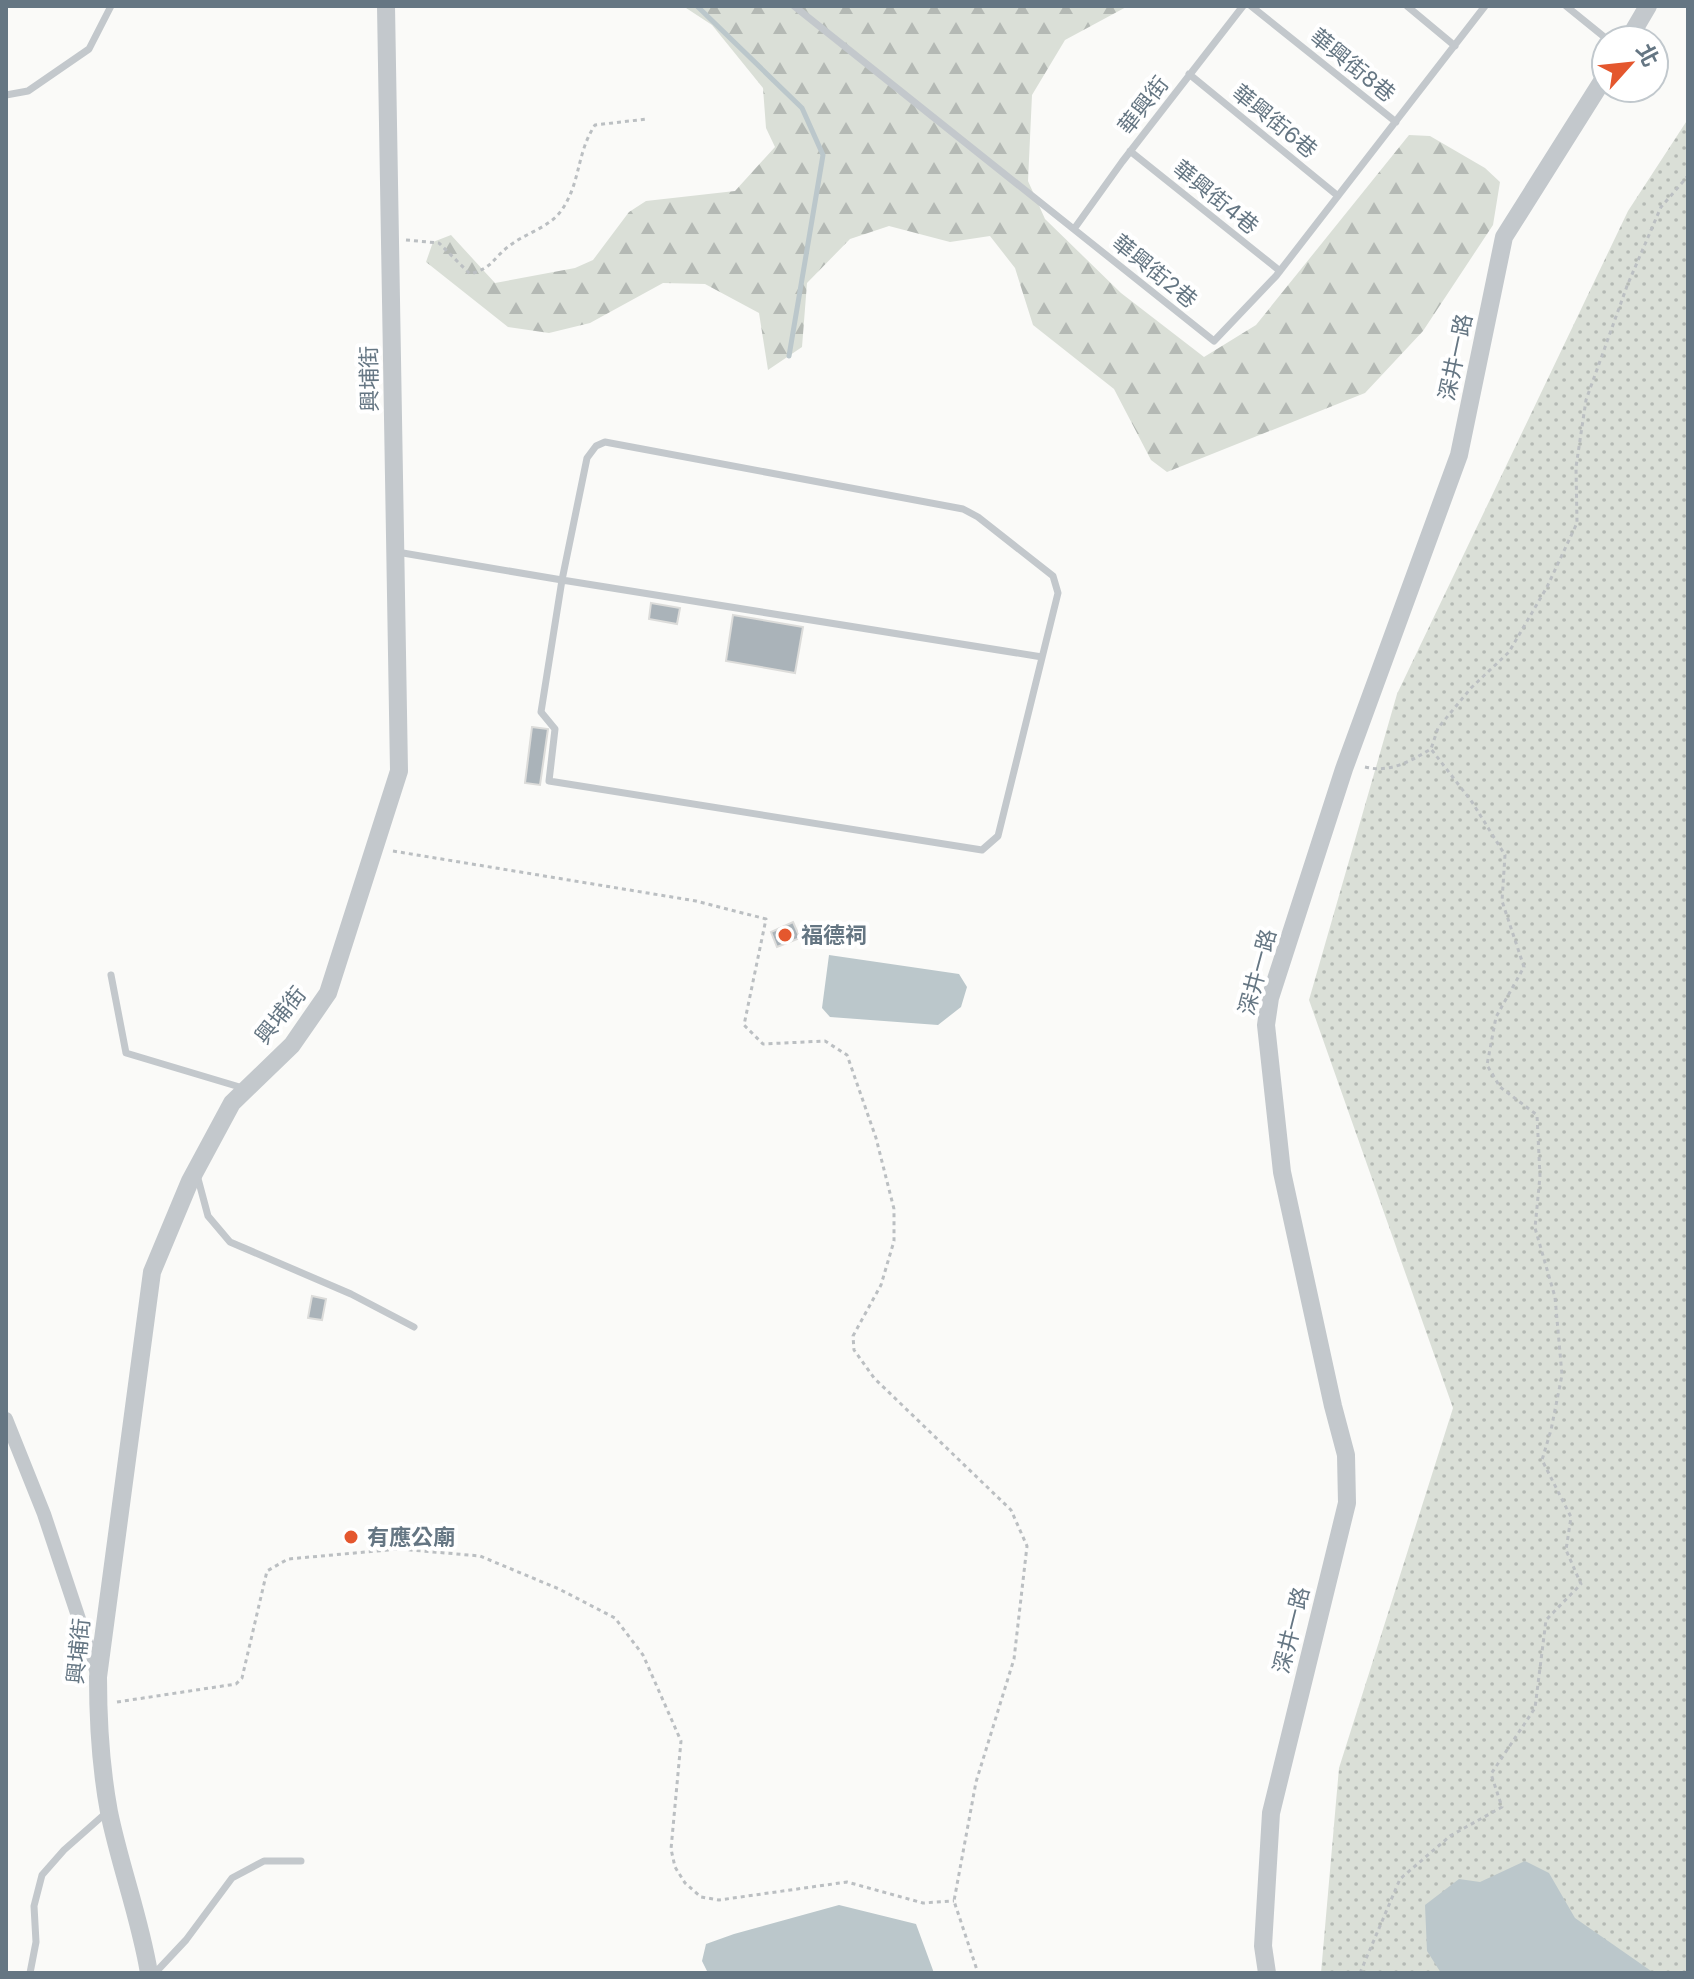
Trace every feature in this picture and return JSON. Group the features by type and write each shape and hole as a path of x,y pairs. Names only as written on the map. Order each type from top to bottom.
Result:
{"street":[{"name":"興埔街","path":"149,1973 109,1811 98,1677 152,1272 196,1169 232,1103 292,1045 328,993 399,771 386,6"},
{"path":"1637,24 1648,6"},
{"name":"深井一路","path":"1267,1973 1263,1946 1271,1813 1347,1503 1346,1455 1282,1172 1266,1025 1270,998 1347,762 1459,455 1504,237 1590,100"},
{"path":"6,1419 44,1514 98,1677"}],"lane":[{"path":"6,95 28,91 89,49 111,6"},
{"name":"華興街2巷","path":"794,6 1214,341 1280,271"},
{"name":"華興街","path":"1074,229 1130,151 1243,6"},
{"name":"華興街8巷","path":"1251,6 1396,122"},
{"path":"1407,6 1455,46"},
{"path":"1280,271 1485,6"},
{"path":"1566,6 1590,25"},
{"name":"華興街6巷","path":"1189,74 1338,196"},
{"name":"華興街4巷","path":"1130,151 1280,271"},
{"path":"605,442 963,509 978,517 1053,576 1058,593 998,836 982,850 549,781 555,729 541,712 562,580 587,458 596,446 605,442"},
{"path":"397,552 1042,657"},
{"path":"111,975 126,1053 246,1089"},
{"path":"196,1169 208,1216 230,1242 351,1294 414,1327"},
{"path":"30,1973 36,1942 34,1906 42,1875 64,1850 109,1811"},
{"path":"155,1973 186,1940 232,1878 264,1861 301,1861"}],"path":[{"path":"390,239 439,243 470,274 487,269 508,247 559,214 574,188 584,142 595,125 647,119"},
{"path":"1347,762 1380,771 1404,764 1431,749 1438,728 1471,688 1509,652 1547,587 1577,523 1576,467 1586,400 1627,286 1661,207 1688,176"},
{"path":"1360,1973 1400,1879 1450,1836 1502,1807 1491,1774 1535,1708 1546,1620 1581,1584 1566,1550 1571,1517 1542,1460 1562,1375 1555,1297 1535,1228 1540,1176 1537,1115 1500,1087 1487,1065 1496,1017 1524,967 1502,901 1505,855 1472,802 1431,749"},
{"path":"374,848 696,901 766,919 744,1025 763,1044 825,1041 847,1055 876,1138 894,1209 894,1241 881,1285 853,1336 854,1350 874,1378 1011,1510 1027,1546 1014,1659 976,1782 954,1901 978,1973"},
{"path":"98,1705 236,1684 246,1672 267,1571 277,1563 301,1557 399,1549 480,1556 559,1589 615,1618 643,1655 681,1741 671,1849 675,1867 685,1883 701,1897 719,1900 847,1882 923,1903 954,1901"}],"green space":[{"path":"683,6 1128,6 1065,40 1032,95 1028,181 1045,219 1121,293 1204,357 1256,325 1409,135 1430,136 1485,168 1500,182 1493,225 1423,331 1365,393 1167,472 1151,460 1114,389 1033,325 1015,268 990,236 950,242 889,226 850,239 807,283 802,347 768,370 759,313 705,284 663,283 590,323 549,333 508,327 426,262 433,242 451,235 495,283 575,268 593,260 629,212 646,201 735,191 775,147 766,128 763,88 712,25"},
{"path":"1688,119 1688,1973 1321,1973 1339,1768 1453,1408 1309,1000 1397,694 1628,211"}],"shaded area":[{"path":"829,955 959,974 967,987 961,1007 938,1025 830,1017 822,1008"},
{"path":"1525,1861 1549,1873 1575,1918 1654,1973 1441,1973 1427,1951 1425,1905 1459,1879 1480,1882"},
{"path":"839,1905 916,1924 934,1973 708,1973 702,1961 706,1944"}],"building":[{"path":"651,603 680,608 677,624 649,619"},
{"path":"733,615 803,627 795,673 726,661"},
{"path":"532,727 548,729 540,785 525,783"},
{"name":"福德祠","path":"793,922 800,938 777,947 771,932"},
{"path":"312,1296 326,1299 322,1320 308,1318"}],"waterway":[{"path":"697,6 802,108 823,155 789,356"}],"place":[{"name":"福德祠","path":"785,935"},
{"name":"有應公廟","path":"351,1537"}]}
